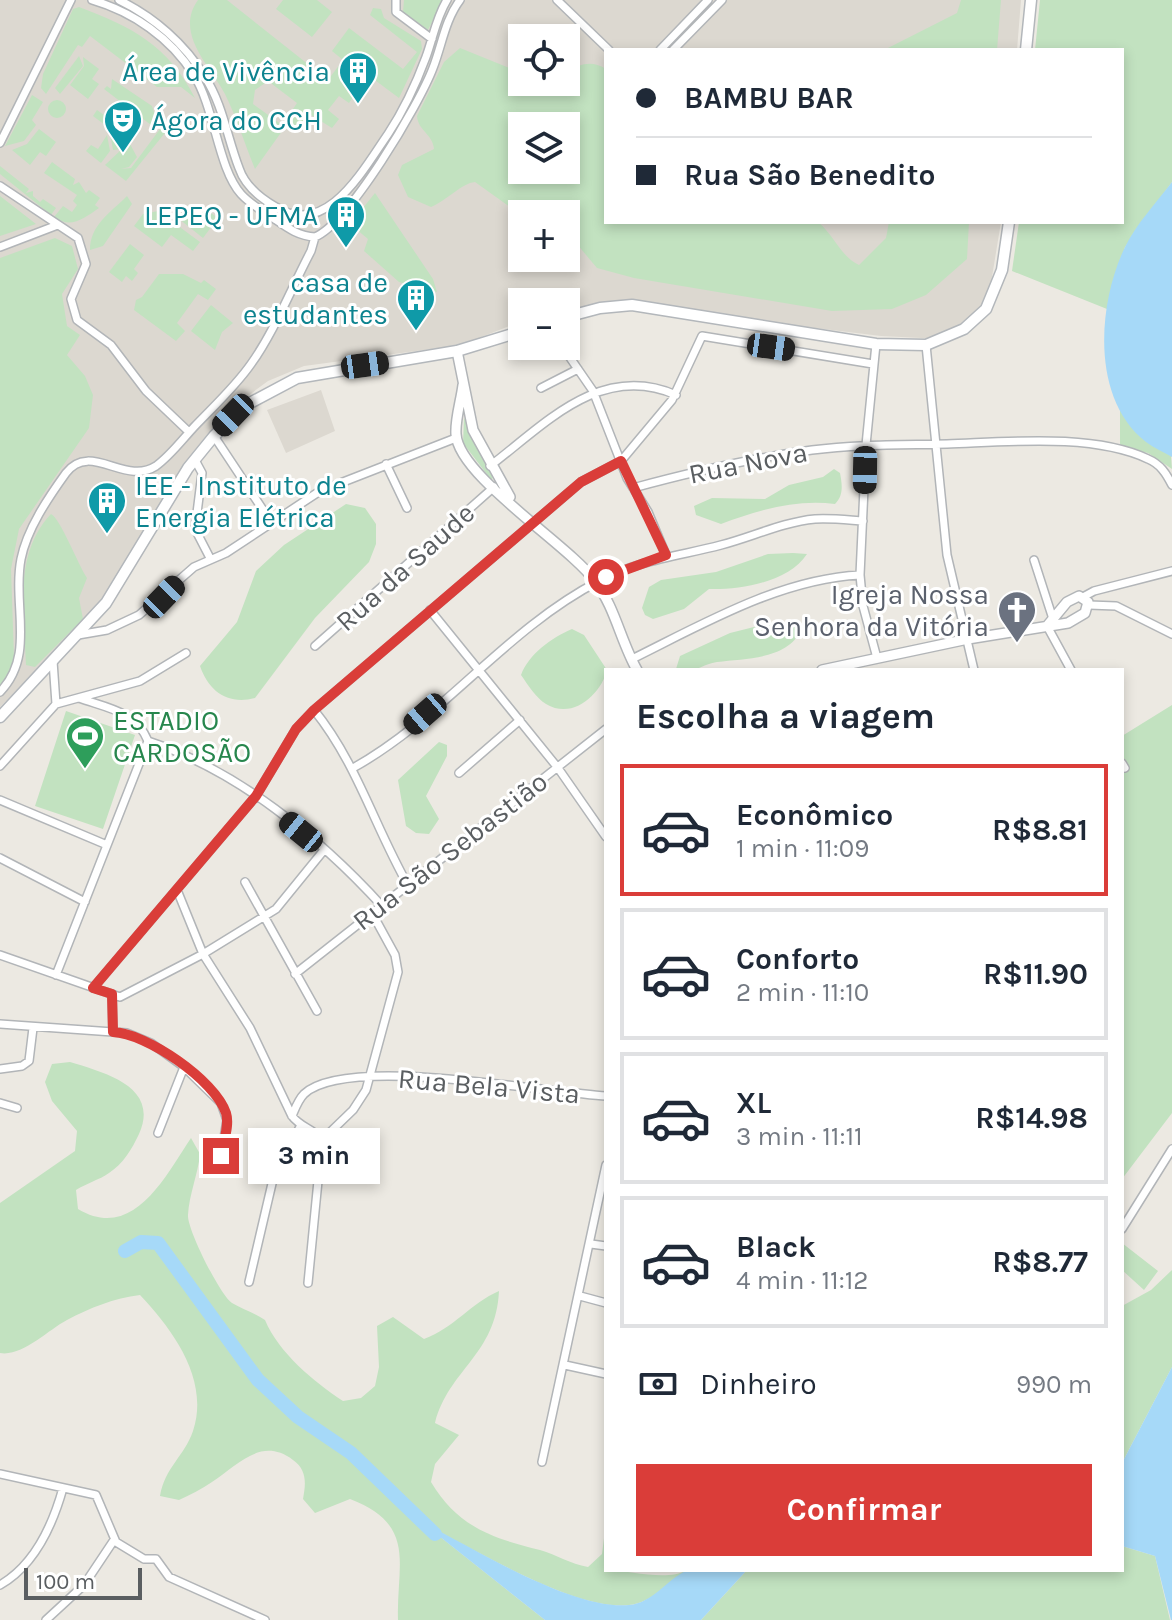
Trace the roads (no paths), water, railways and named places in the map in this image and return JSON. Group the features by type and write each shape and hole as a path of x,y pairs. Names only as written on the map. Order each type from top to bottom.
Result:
{"main road":[{"path":"1026,48 1031,0"},
{"path":"580,313 632,305 876,344 926,345 964,329 986,309 1002,270 1009,224"},
{"path":"0,717 78,635 118,587 195,460 214,436 248,404 297,378 457,351 508,335"}],"street":[{"path":"0,143 71,0"},
{"path":"92,0 132,15 167,43 192,72 203,91 230,173 240,193 295,233 315,237"},
{"path":"119,0 157,23 196,63 218,102 239,169 250,188 280,210 300,217 318,214 333,205 380,145 408,98 447,0"},
{"path":"396,0 396,12 432,39"},
{"path":"0,692 20,662 21,557 30,532 64,476 75,463 84,460 127,471 148,470 166,457 252,364 311,251 315,237 333,224 403,130 433,68 446,24 460,0"},
{"path":"557,0 607,48"},
{"path":"662,48 708,0"},
{"path":"675,48 722,0"},
{"path":"438,19 446,24"},
{"path":"0,186 55,226 74,235 86,258 71,299 74,314 111,345 146,391 189,432"},
{"path":"0,247 55,226"},
{"path":"93,988 256,796 296,729 314,710 581,482 621,461 676,395 697,344 705,335 873,364"},
{"path":"876,344 866,445 860,575 863,606 877,658"},
{"path":"926,345 947,555 974,668"},
{"path":"457,351 473,430 490,466 520,513"},
{"path":"572,360 593,391 633,488 648,512 666,555"},
{"path":"541,388 578,369"},
{"path":"463,385 456,438 462,452 532,525 577,560 596,582 636,668"},
{"path":"490,466 593,391 642,385 658,387 676,395"},
{"path":"214,436 271,522"},
{"path":"78,635 107,630 139,615 194,567 226,553 320,491 456,438"},
{"name":"Rua Nova","path":"633,488 756,460 866,445 1049,442 1117,450 1155,463 1172,485"},
{"path":"195,460 202,473 195,529 210,558"},
{"path":"386,464 407,508"},
{"name":"Rua da Saude","path":"315,646 494,487"},
{"path":"353,768 388,747 478,667 596,582 666,555 721,545 812,519 863,521"},
{"path":"1034,560 1050,622 1070,668"},
{"path":"850,667 877,658 1050,622 1075,621 1094,591 1172,571"},
{"path":"632,659 731,612 799,585 827,577 860,575"},
{"path":"1050,622 1072,598 1116,606 1172,634"},
{"path":"430,610 558,768 604,834"},
{"path":"0,766 56,704 140,681 186,653"},
{"path":"53,661 56,704"},
{"path":"77,698 129,716 140,725 148,741 199,762 256,796 324,850 382,906"},
{"path":"314,710 340,744 353,768 390,854 409,887"},
{"path":"459,773 520,720"},
{"name":"Rua São Sebastião","path":"295,974 604,731"},
{"path":"56,975 148,741"},
{"path":"0,800 107,845"},
{"path":"0,955 120,997 203,954 284,902 324,850"},
{"path":"0,858 85,902"},
{"path":"245,882 317,1011"},
{"path":"177,890 203,954 250,1028 292,1116 300,1127 312,1130 322,1140"},
{"path":"308,1283 322,1140 353,1110 372,1075 399,964 372,913"},
{"path":"112,994 113,1032"},
{"path":"0,1024 127,1033 151,1043 184,1067 226,1113 221,1156"},
{"path":"0,1069 26,1065 31,1056 33,1028"},
{"path":"158,1133 184,1067"},
{"name":"Rua Bela Vista","path":"292,1116 304,1094 347,1078 372,1075 480,1081 553,1093 604,1096"},
{"path":"0,1103 17,1108"},
{"path":"249,1282 274,1175 300,1127"},
{"path":"1124,1226 1172,1149"},
{"path":"542,1462 604,1176"},
{"path":"591,1244 604,1246"},
{"path":"580,1296 604,1302"},
{"path":"565,1365 604,1374"},
{"path":"0,1474 96,1495 114,1540 144,1559 156,1559 169,1577 265,1620"},
{"path":"0,1585 25,1564 48,1532 63,1488"},
{"path":"46,1620 84,1585 114,1540"}],"water":[{"path":"1172,182 1172,457 1146,442 1128,423 1115,401 1104,349 1109,295 1125,247"},
{"path":"1172,1367 1172,1620 1155,1556 1124,1547 1124,1459"},
{"path":"420,1521 522,1575 579,1598 606,1604 638,1603 684,1572 745,1572 701,1620 545,1620"}],"waterway":[{"path":"125,1251 141,1242 158,1243 258,1380 298,1417 351,1453 435,1534"}],"place":[{"name":"Área de Vivência","path":"358,105"},
{"name":"Ágora do CCH","path":"123,154"},
{"name":"LEPEQ - UFMA","path":"346,249"},
{"name":"casa de estudantes","path":"416,332"},
{"name":"IEE - Instituto de Energia Elétrica","path":"107,535"},
{"name":"Igreja Nossa Senhora da Vitória","path":"1017,644"},
{"name":"ESTADIO CARDOSÃO","path":"85,770"}]}
